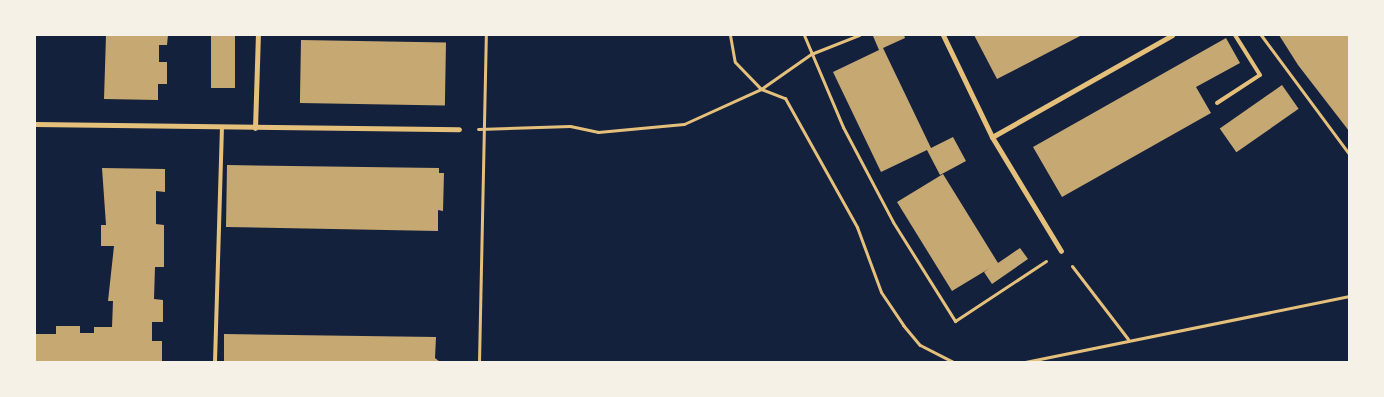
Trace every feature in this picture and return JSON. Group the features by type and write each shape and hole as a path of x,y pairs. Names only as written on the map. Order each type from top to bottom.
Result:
{"street":[{"path":"256,128 258,35"},
{"path":"943,35 992,137 1061,252"},
{"path":"992,137 1172,35"},
{"path":"35,124 222,128 459,129"}],"lane":[{"path":"1217,104 1260,75 1235,35"},
{"path":"215,362 222,128"}],"path":[{"path":"479,362 486,35"},
{"path":"730,35 735,62 761,89 785,98 790,106 857,227 882,292 902,325 920,345 953,362"},
{"path":"804,35 811,54 893,222 955,321 1061,252 1128,339"},
{"path":"484,129 570,126 598,132 684,124 761,89 811,54 859,35"},
{"path":"1261,35 1349,154"},
{"path":"1025,362 1128,339 1349,296"}],"building":[{"path":"106,35 168,35 167,45 159,45 159,62 167,62 167,84 158,84 158,100 104,99"},
{"path":"211,35 235,35 235,88 211,88"},
{"path":"904,35 905,38 883,48 931,148 953,137 966,161 940,175 927,150 881,172 833,72 879,50 873,36"},
{"path":"974,35 1082,35 997,79"},
{"path":"1279,35 1349,35 1349,131 1298,65"},
{"path":"1226,38 1240,63 1196,87 1211,113 1062,197 1033,147"},
{"path":"301,40 446,43 445,106 300,103"},
{"path":"1282,85 1299,109 1236,152 1220,129"},
{"path":"227,165 439,168 439,173 444,173 443,211 438,210 438,231 226,227"},
{"path":"102,168 165,169 165,192 156,191 156,224 164,225 164,267 155,267 154,299 163,300 163,322 152,322 152,341 162,341 162,362 35,362 35,334 56,334 56,326 80,326 80,333 94,333 94,327 112,327 113,301 108,301 114,246 101,246 101,225 106,225"},
{"path":"943,174 998,263 1020,248 1028,259 992,284 984,272 990,268 952,291 897,202"},
{"path":"224,334 436,337 435,358 440,362 224,362"}]}
